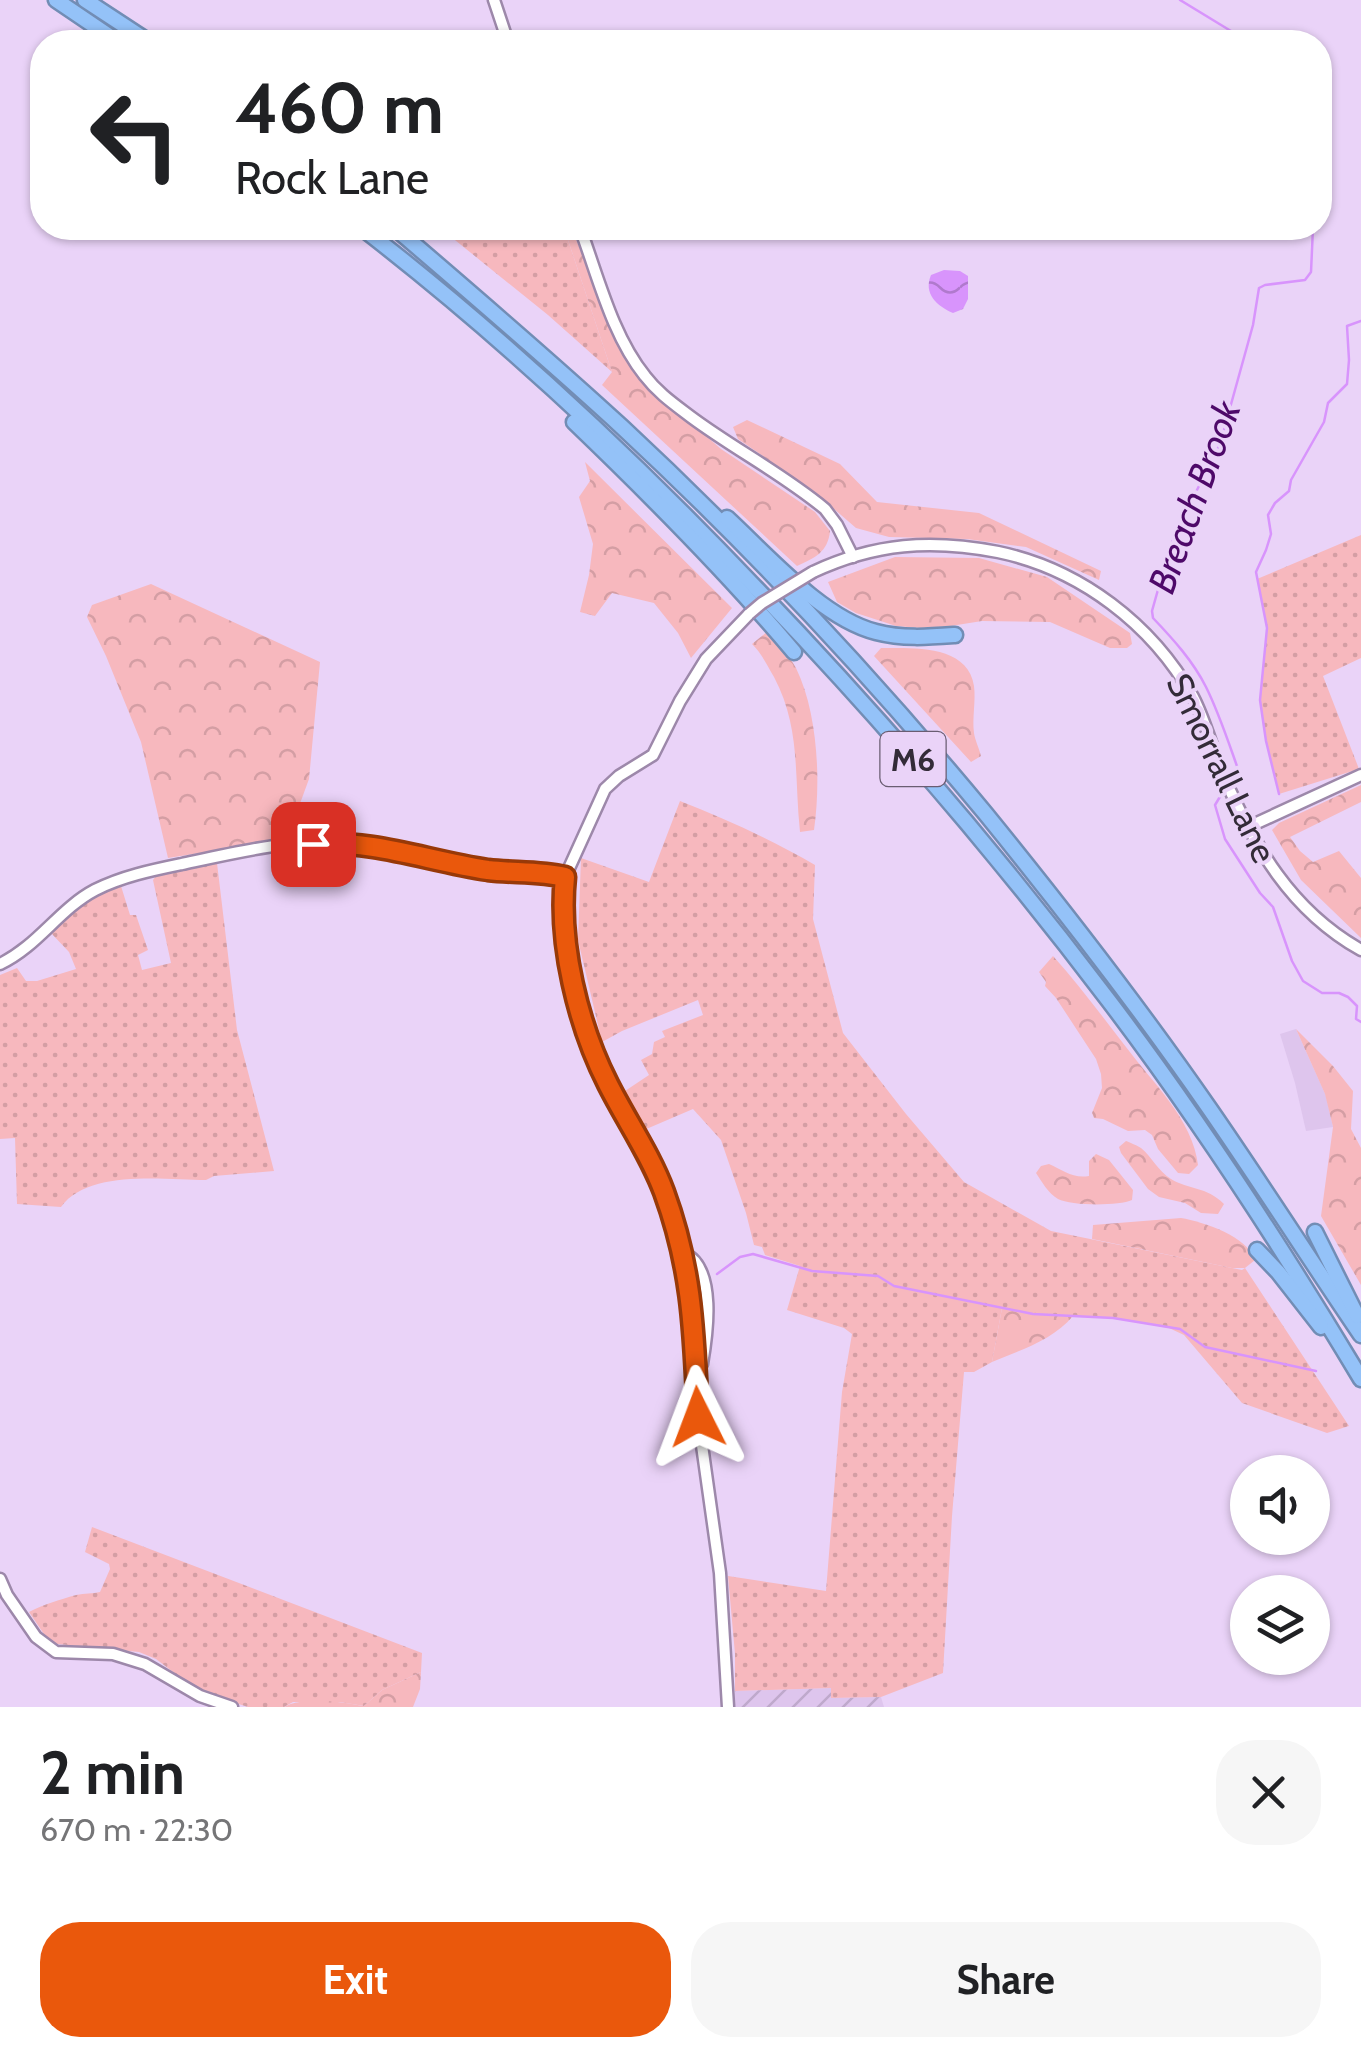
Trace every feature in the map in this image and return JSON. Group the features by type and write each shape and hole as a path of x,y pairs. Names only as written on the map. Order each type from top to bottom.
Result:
{"highway":[{"path":"56,0 100,30"},
{"path":"86,0 131,30"},
{"name":"M6","path":"377,240 561,397 704,533 924,771 1040,912 1150,1058 1300,1277 1361,1379"},
{"name":"M6","path":"408,240 521,336 715,518 920,738 1054,899 1164,1045 1361,1335"},
{"path":"419,273 622,469 794,652"},
{"path":"624,430 834,613 872,632 911,638 955,635"},
{"path":"1315,1232 1361,1323"},
{"path":"1256,1250 1278,1272 1361,1379"}],"street":[{"path":"494,0 504,30"},
{"path":"584,240 615,322 645,377 662,395 825,509 852,557"},
{"name":"Smorrall Lane","path":"565,877 604,789 653,755 706,660 762,603 813,572 852,557 905,546 961,545 1020,557 1063,575 1122,611 1145,632 1170,661 1193,698 1225,778 1273,872 1317,920 1361,950"},
{"path":"1248,828 1361,775"},
{"path":"0,964 31,945 76,902 96,889 125,877 231,853 343,842 487,870 565,877 568,952 584,1027 602,1073 662,1187 684,1253 692,1298 698,1417 722,1598 728,1707"},
{"path":"0,1579 36,1637 56,1652 113,1654 146,1664 200,1696 232,1707"}],"shaded area":[{"path":"1296,1029 1326,1096 1333,1127 1306,1131 1280,1034"},
{"path":"832,1688 831,1698 881,1697 884,1707 735,1707 735,1691"}],"green space":[{"path":"455,240 568,240 612,372"},
{"path":"568,240 576,240 633,372 721,449 815,512 830,531 820,553 797,566 602,385 612,372"},
{"path":"747,420 840,464 877,502 979,513 1101,571 1099,580 1026,547 967,539 889,537 856,528 811,489 738,439 733,427"},
{"path":"585,462 732,608 691,658 678,633 654,603 612,593 595,616 580,612 593,544 579,497 590,481"},
{"path":"1361,535 1361,658 1323,676 1359,769 1279,794 1260,700 1267,628 1257,579"},
{"path":"895,557 979,558 1047,577 1130,633 1132,644 1127,648 1110,648 1050,622 982,621 932,629 896,626 856,613 837,602 828,582"},
{"path":"151,584 320,662 309,779 287,839 168,858 141,742 87,617 92,605"},
{"path":"768,631 796,668 809,706 817,770 814,830 800,832 789,715 774,677 752,644"},
{"path":"881,648 937,651 961,662 970,672 974,686 974,733 981,756 971,762 874,656"},
{"path":"1361,785 1361,802 1290,837 1313,862 1339,851 1361,878 1361,938 1301,880 1272,830 1279,823"},
{"path":"680,801 749,830 815,865 813,919 843,1033 964,1182 1051,1231 1245,1268 1349,1426 1327,1433 1242,1403 1184,1335 1169,1328 1113,1318 1033,1314 1002,1308 992,1362 974,1372 964,1372 943,1673 881,1697 831,1698 831,1688 735,1691 728,1576 826,1591 842,1392 852,1334 787,1310 800,1266 765,1255 762,1247 754,1245 721,1140 693,1109 644,1130 625,1091 649,1075 641,1060 652,1054 654,1042 665,1037 662,1031 703,1015 698,1000 602,1042 578,940 581,858 649,882"},
{"path":"217,863 237,1030 274,1171 206,1180 128,1179 89,1187 61,1207 17,1204 15,1138 0,1139 0,975 17,968 26,981 37,981 76,969 69,952 51,933 88,899 121,886 148,950 138,955 142,970 171,963 153,880 156,876"},
{"path":"1053,956 1180,1117 1195,1148 1198,1165 1189,1174 1178,1173 1145,1130 1128,1131 1094,1118 1092,1113 1102,1088 1101,1074 1096,1059 1039,972"},
{"path":"1296,1029 1353,1091 1351,1129 1361,1148 1361,1285 1321,1216 1333,1127 1325,1094"},
{"path":"1126,1141 1141,1148 1171,1179 1217,1198 1224,1204 1218,1214 1201,1213 1148,1189 1121,1153 1119,1147"},
{"path":"1096,1154 1109,1160 1133,1190 1132,1200 1106,1204 1064,1201 1051,1194 1036,1173 1049,1164 1073,1175 1089,1176 1089,1161"},
{"path":"1181,1218 1234,1237 1255,1260 1245,1268 1232,1268 1092,1239 1093,1225"},
{"path":"1002,1308 1073,1316 1046,1338 992,1362"},
{"path":"92,1527 422,1653 421,1672 382,1690 364,1706 293,1702 284,1707 248,1707 198,1691 156,1659 139,1652 57,1644 48,1640 29,1612 76,1595 100,1592 110,1569 109,1564 85,1552"},
{"path":"421,1672 413,1707 284,1707 312,1701 364,1706 382,1690"}],"water":[{"path":"944,270 968,276 968,299 963,309 953,313 930,294 931,275"}],"waterway":[{"name":"Breach Brook","path":"1180,0 1229,30"},
{"name":"Breach Brook","path":"1231,779 1238,769 1211,697 1195,668 1153,618 1152,611 1170,547 1220,444 1253,325 1259,288 1305,280 1311,272 1312,240"},
{"path":"1279,794 1260,700 1267,628 1256,572 1271,534 1268,515 1289,491 1291,480 1324,422 1328,403 1347,384 1347,326 1361,321"},
{"name":"Breach Brook","path":"1224,790 1215,805 1225,839 1273,907 1303,981 1322,993 1348,997 1357,1006 1356,1019 1361,1022"},
{"path":"717,1274 740,1257 753,1254 812,1271 878,1276 894,1286 1033,1314 1113,1318 1180,1329 1205,1347 1316,1371"}],"route":[{"path":"313,844 371,845 487,870 565,877 564,922 584,1027 602,1073 662,1187 684,1253 692,1298 698,1417"}]}
